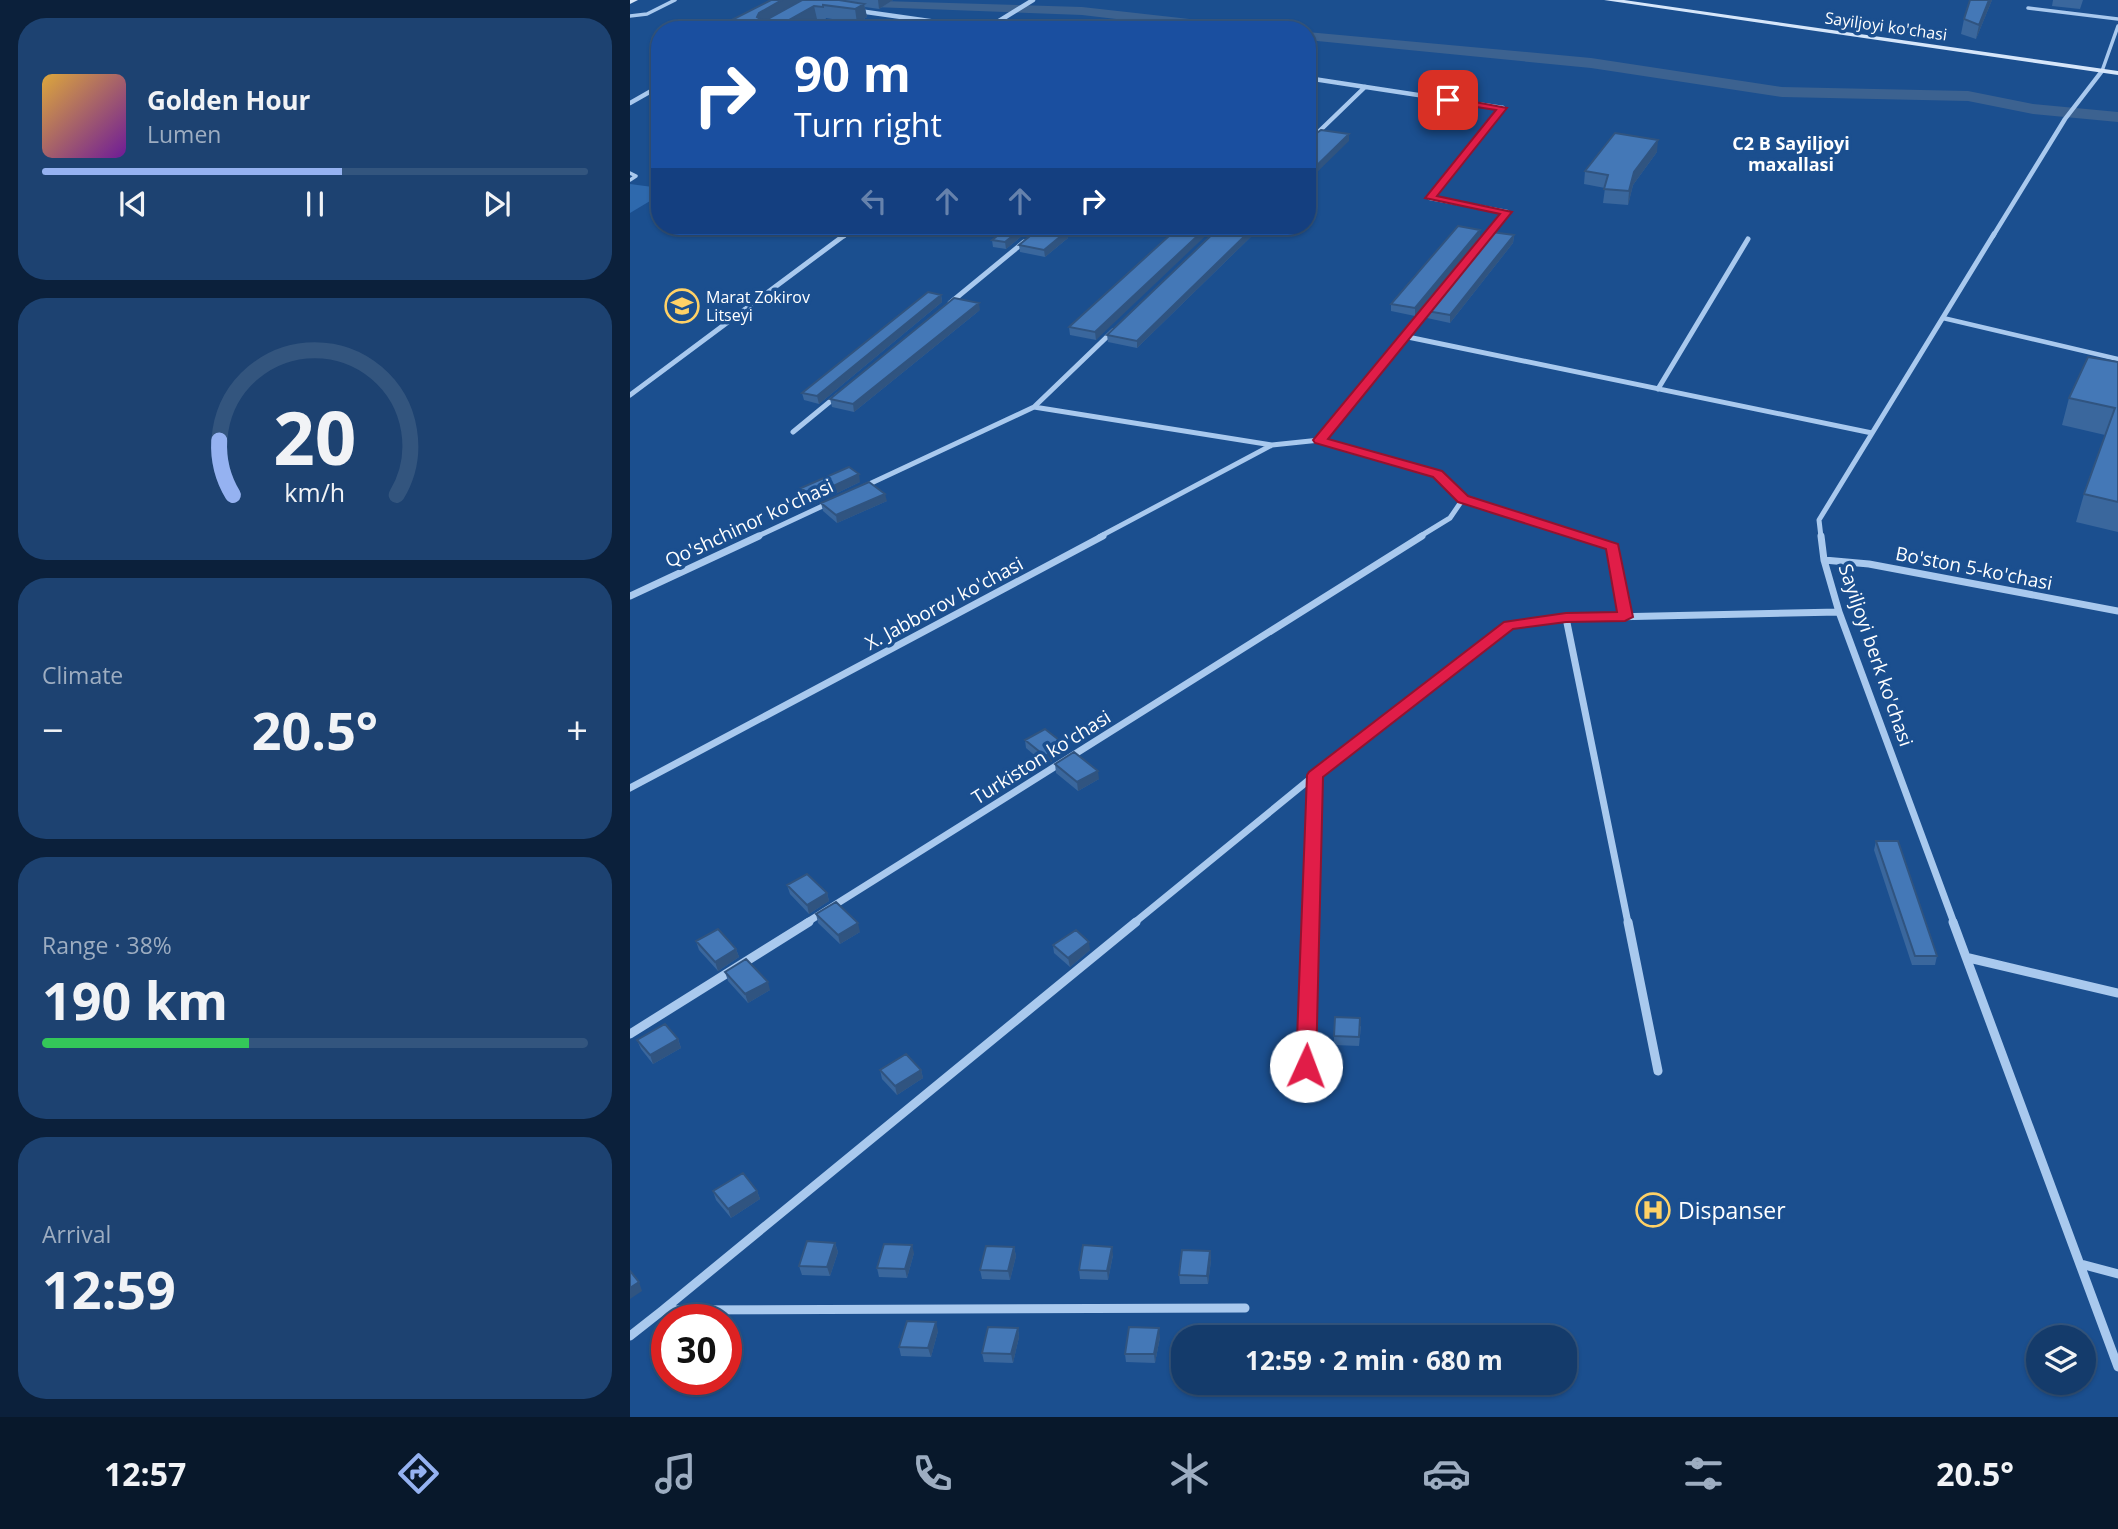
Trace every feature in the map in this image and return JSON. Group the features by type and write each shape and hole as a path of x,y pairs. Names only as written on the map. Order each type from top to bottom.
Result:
{"main road":[{"name":"Sayiljoyi ko'chasi","path":"1608,0 2118,73"}],"street":[{"path":"999,21 1032,0"},
{"path":"852,9 932,21"},
{"name":"Sayiljoyi berk ko'chasi","path":"2102,71 2065,119 1819,520 1824,560 1839,612 2118,1367"},
{"path":"1316,79 1503,108 1430,198 1507,212 1320,440"},
{"path":"1316,134 1365,87"},
{"path":"630,103 651,91"},
{"path":"630,395 845,235"},
{"path":"939,312 1032,235"},
{"path":"1658,389 1748,239"},
{"name":"Qo'shchinor ko'chasi","path":"857,490 1034,407 1123,321"},
{"path":"1403,336 1872,433"},
{"path":"793,432 846,389"},
{"path":"1034,407 1272,445 1320,440 1437,474 1463,499 1613,547 1625,617"},
{"name":"X. Jabborov ko'chasi","path":"630,788 1272,445"},
{"name":"Turkiston ko'chasi","path":"630,1034 1450,518 1463,499"},
{"name":"Qo'shchinor ko'chasi","path":"630,596 832,502"},
{"name":"Bo'ston 5-ko'chasi","path":"1824,560 1869,564 2118,611"},
{"path":"670,1304 1315,775 1509,625 1566,618 1839,612"},
{"path":"1566,618 1658,1071"},
{"path":"1306,1066 1315,775"},
{"path":"1969,958 2118,993"},
{"path":"2081,1264 2118,1274"},
{"path":"742,1310 1245,1308"},
{"path":"630,1336 651,1319"}],"lane":[{"path":"630,16 647,14 675,0"},
{"path":"2028,8 2118,19"},
{"name":"Sayiljoyi berk ko'chasi","path":"2102,71 2118,26"},
{"path":"630,173 636,176 630,180"},
{"path":"1943,318 2118,359"}],"shaded area":[{"path":"630,184 651,187 651,200 630,213"}],"building":[{"path":"771,0 782,0 759,13 757,17 764,21 730,21"},
{"path":"802,0 839,0 864,4 855,9 814,6 787,21 764,21"},
{"path":"1970,0 1989,0 1979,25 1964,19"},
{"path":"1321,130 1349,134 1316,166 1316,134"},
{"path":"1615,133 1658,140 1634,172 1629,191 1604,189 1608,175 1585,171"},
{"path":"1458,226 1480,230 1415,308 1391,304"},
{"path":"1492,232 1514,235 1450,315 1427,311"},
{"path":"998,235 1014,235 1005,242 992,240"},
{"path":"1031,235 1062,235 1044,250 1019,245"},
{"path":"1170,235 1198,235 1095,332 1069,327"},
{"path":"1212,235 1246,235 1137,341 1107,335"},
{"path":"928,292 941,295 817,396 802,393"},
{"path":"954,298 979,303 853,404 830,399"},
{"path":"2088,357 2118,362 2118,502 2084,494 2115,408 2069,398"},
{"path":"849,467 859,474 812,496 801,488"},
{"path":"869,482 885,494 836,515 821,503"},
{"path":"1045,729 1064,744 1045,756 1025,740"},
{"path":"1074,752 1098,771 1077,782 1055,764"},
{"path":"1876,841 1898,841 1937,956 1915,956"},
{"path":"807,874 827,893 807,905 787,885"},
{"path":"836,902 858,923 838,935 816,914"},
{"path":"718,929 736,949 715,962 696,941"},
{"path":"1076,930 1089,942 1068,958 1053,945"},
{"path":"746,959 768,982 745,994 725,972"},
{"path":"1335,1017 1360,1018 1359,1037 1334,1036"},
{"path":"665,1024 678,1039 650,1055 637,1040"},
{"path":"906,1054 921,1070 895,1086 880,1070"},
{"path":"743,1173 757,1191 728,1209 713,1191"},
{"path":"807,1241 835,1243 827,1267 799,1266"},
{"path":"884,1244 912,1245 905,1269 877,1268"},
{"path":"1083,1245 1112,1247 1107,1271 1079,1270"},
{"path":"986,1246 1014,1247 1008,1271 980,1270"},
{"path":"1182,1250 1210,1251 1207,1276 1179,1275"},
{"path":"630,1271 639,1282 630,1288"},
{"path":"907,1321 936,1322 928,1348 899,1347"},
{"path":"988,1327 1018,1328 1011,1354 982,1353"},
{"path":"1129,1327 1159,1328 1154,1354 1125,1354"}],"waterway":[{"path":"855,0 873,3 1082,11 1171,21"},
{"path":"1316,37 1591,63 1782,92 1968,96 2033,109 2118,117"}],"place":[{"name":"Marat Zokirov Litseyi","path":"682,306"},
{"name":"Dispanser","path":"1653,1210"}],"district":[{"name":"C2 B Sayiljoyi maxallasi","path":"1791,153"}],"route":[{"path":"1306,1066 1315,775 1509,625 1566,618 1625,617 1613,547 1463,499 1437,474 1320,440 1507,212 1430,198 1503,108 1448,100"}]}
